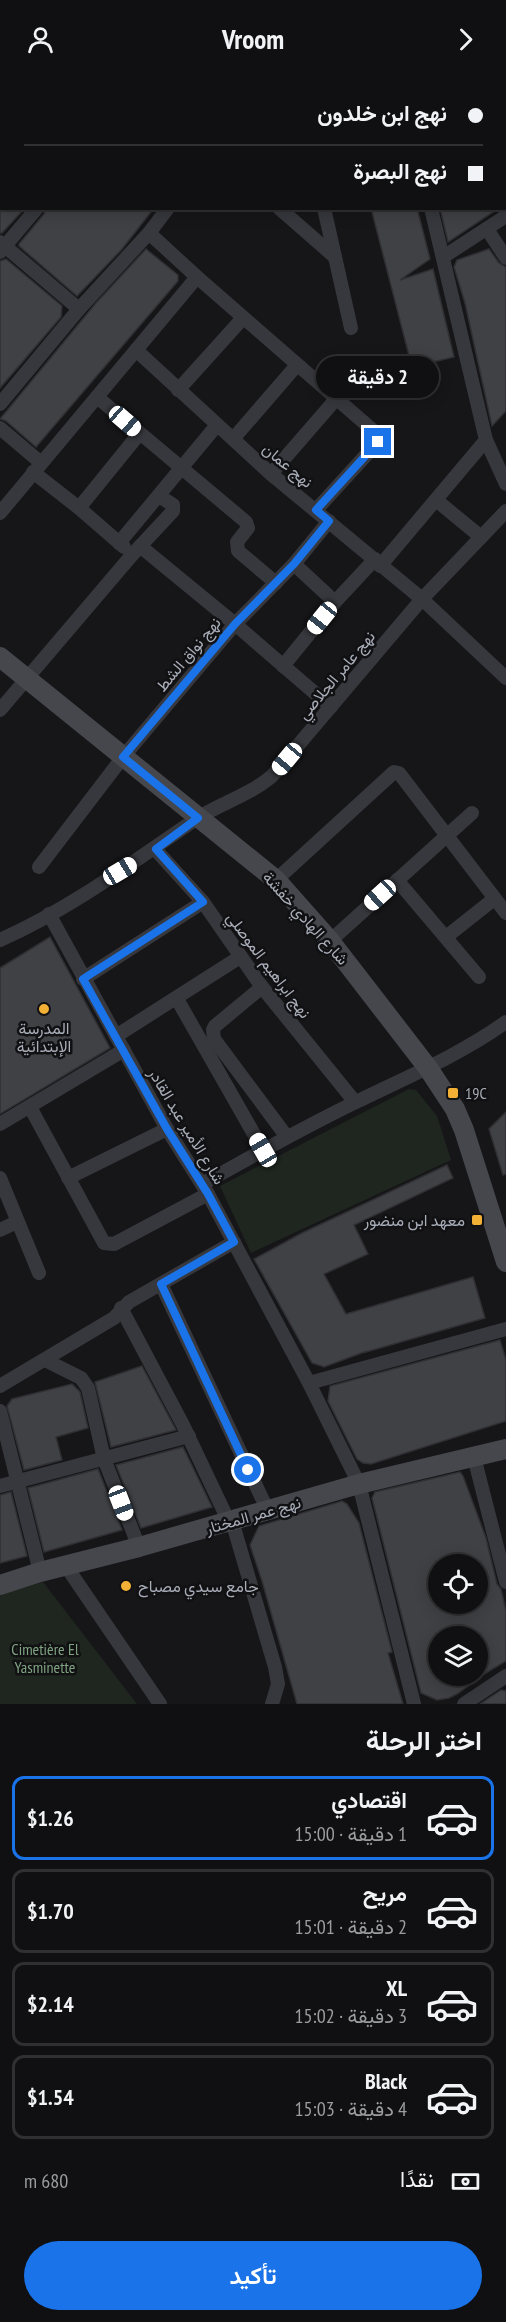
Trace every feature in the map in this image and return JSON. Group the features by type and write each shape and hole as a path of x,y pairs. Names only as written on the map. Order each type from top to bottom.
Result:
{"street":[{"path":"35,210 2,247 79,309"},
{"path":"0,404 79,309 149,233 166,210"},
{"path":"281,210 335,257"},
{"path":"324,210 351,327"},
{"path":"431,210 486,440 506,484"},
{"path":"443,258 506,216"},
{"path":"487,230 506,258"},
{"path":"149,233 376,433 378,442 316,510"},
{"path":"0,513 197,277"},
{"path":"178,390 243,318"},
{"name":"نهج عمان","path":"136,350 271,474 422,599 506,678"},
{"path":"233,439 297,365"},
{"path":"97,397 246,522 248,528 246,533 237,542 238,552 276,583"},
{"path":"271,474 336,399"},
{"path":"119,543 217,424"},
{"path":"0,428 79,508 119,543 136,551 235,624 331,707"},
{"path":"79,508 139,434"},
{"path":"283,666 335,602 436,500 486,440"},
{"path":"0,710 173,511 172,505 159,496"},
{"path":"436,500 481,537"},
{"name":"نهج عامر الجلاصي","path":"0,940 38,923 156,849 198,818 254,789 272,776 422,599 506,511"},
{"name":"نهج نواق الشط","path":"39,867 123,757 235,624 294,564 329,521"},
{"path":"294,564 335,602"},
{"name":"شارع الهادي خفشة","path":"0,657 276,880 330,941 428,1068 455,1109 464,1130 506,1262"},
{"path":"276,880 394,772 399,773 506,913"},
{"path":"330,941 472,813"},
{"name":"نهج ابراهيم الموصلي","path":"156,849 203,902 262,987 355,1102"},
{"path":"397,880 479,977"},
{"path":"446,937 494,899"},
{"path":"83,979 203,902"},
{"name":"شارع الأمير عبد القادر","path":"49,914 167,1129 205,1189 234,1242 309,1383 359,1484 414,1704"},
{"path":"116,1036 240,957"},
{"path":"262,987 215,1026 214,1039 287,1137"},
{"path":"177,999 263,1150"},
{"path":"30,1107 98,1235 104,1243 108,1244 205,1189 263,1150 355,1102 428,1068 506,1022"},
{"path":"0,1124 124,1050"},
{"path":"68,1178 167,1129"},
{"path":"0,1178 39,1273"},
{"path":"0,1230 18,1222"},
{"path":"0,1386 114,1318 121,1308 234,1242"},
{"path":"161,1284 268,1511"},
{"path":"121,1308 189,1436 230,1521 275,1667 278,1684 272,1704"},
{"path":"309,1383 506,1329"},
{"path":"45,1360 81,1378 86,1384 104,1459 139,1547"},
{"path":"0,1411 40,1572"},
{"path":"0,1486 189,1436"},
{"name":"نهج عمر المختار","path":"0,1585 359,1484 506,1449"},
{"path":"474,1457 506,1582"},
{"path":"66,1566 160,1704"},
{"path":"464,1704 506,1676"}],"green space":[{"path":"409,1089 416,1090 437,1116 451,1160 251,1253 220,1186"},
{"name":"Cimetière El Yasminette","path":"43,1582 137,1704 0,1704 0,1594"}],"building":[{"path":"0,210 23,210 2,233 0,233"},
{"path":"45,210 152,210 122,249 77,296 19,246"},
{"path":"372,210 418,210 430,259 400,280 433,269 454,357 412,367"},
{"path":"440,210 496,210 448,242"},
{"path":"146,249 178,275 178,281 36,447 6,421 0,419 96,303"},
{"path":"489,249 499,263 506,267 506,411 492,426 465,303 454,267 457,260"},
{"path":"6,259 62,306 61,317 0,388 0,261"},
{"name":"المدرسة الإبتدائية","path":"50,937 110,1048 0,1114 0,968"},
{"path":"506,1112 506,1174 503,1175 489,1129"},
{"path":"447,1165 453,1178 354,1225 368,1254 324,1274 346,1314 473,1277 485,1318 367,1351 324,1367 312,1363 254,1259 302,1233"},
{"path":"500,1340 506,1360 506,1421 371,1464 357,1459 328,1401 330,1386"},
{"path":"142,1366 176,1430 111,1447 95,1382"},
{"path":"72,1384 80,1392 88,1428 56,1437 62,1460 24,1470 7,1406 12,1399"},
{"path":"183,1447 212,1507 141,1528 116,1465"},
{"path":"98,1469 122,1530 44,1552 28,1488"},
{"path":"460,1472 463,1476 486,1538 497,1584 501,1589 506,1611 506,1661 488,1672 488,1626 428,1626 428,1686 468,1686 449,1698 437,1700 421,1693 372,1498 375,1492"},
{"path":"11,1492 27,1556 0,1563 0,1495"},
{"path":"342,1501 347,1504 359,1523 392,1652 388,1653 403,1704 297,1704 250,1545 259,1526"},
{"path":"501,1690 506,1691 506,1704 480,1704"}],"place":[{"name":"المدرسة الإبتدائية","path":"44,1009"},
{"name":"19C","path":"453,1093"},
{"name":"معهد ابن منضور","path":"477,1220"},
{"name":"جامع سيدي مصباح","path":"126,1586"}],"route":[{"path":"248,1470 161,1284 234,1242 208,1194 167,1129 83,979 203,902 156,849 198,818 123,757 235,624 294,564 329,521 316,510 378,442"}]}
